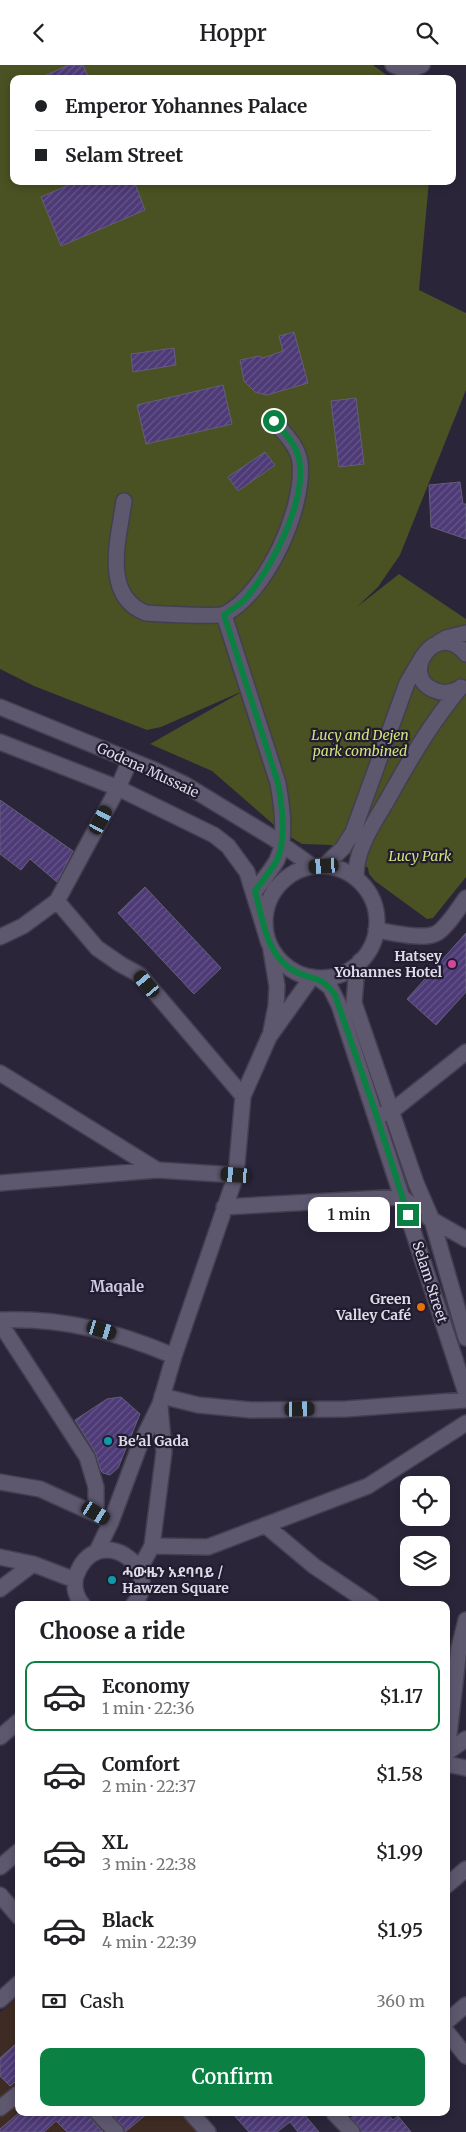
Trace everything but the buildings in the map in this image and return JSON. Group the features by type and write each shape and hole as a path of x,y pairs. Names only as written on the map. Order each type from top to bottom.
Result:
{"street":[{"path":"393,65 408,71 422,65"},
{"path":"124,501 116,572 125,599 138,610 146,613 224,615 244,600 268,568 282,540 293,511 299,479 300,461 293,444 274,421"},
{"path":"224,615 278,783 283,809 280,852 274,866 255,891"},
{"path":"97,1551 111,1522 139,1447 161,1400 174,1356 236,1175 243,1096 269,1037 276,1007 277,987 266,913 268,902 274,891 290,875 318,866 343,848 353,832 407,683 428,651 446,637 466,633"},
{"path":"463,684 453,691 444,693 435,691 427,686 420,670 428,651 442,643 451,643 459,647 466,654"},
{"path":"356,878 358,858 370,830 427,731 463,684"},
{"name":"Godena Mussaie","path":"0,707 166,775 200,793 318,866"},
{"name":"Godena Mussaie","path":"0,742 118,788 214,835 239,859 247,872 255,891 269,942"},
{"path":"0,937 22,926 57,901 118,788 130,760"},
{"path":"269,942 286,966 296,972 315,977 341,974 360,961 373,941 376,930 376,918 370,896 356,878 335,867 318,866"},
{"path":"376,930 426,936 435,935 466,898"},
{"path":"57,901 97,948 120,965 140,975 243,1096"},
{"name":"Selam Street","path":"360,961 354,1003 416,1183 432,1220 466,1338"},
{"path":"269,1037 315,977"},
{"name":"Selam Street","path":"315,977 330,987 335,995 377,1117 466,1393"},
{"path":"377,1117 392,1111 466,1053"},
{"path":"0,1073 157,1170"},
{"path":"0,1183 157,1170 236,1175"},
{"path":"224,1207 402,1197 432,1220 466,1239"},
{"path":"96,1513 96,1487 87,1457 0,1321 22,1319 102,1330 136,1340 174,1356"},
{"path":"161,1400 251,1410 346,1409 466,1400"},
{"path":"139,1570 152,1547 164,1452 161,1400"},
{"path":"152,1547 208,1547 368,1486 466,1423"},
{"path":"0,1481 40,1489 96,1513 111,1522"},
{"path":"265,1525 314,1566 366,1601"},
{"path":"81,1601 75,1591 75,1580 80,1565 97,1551 108,1549 124,1553 133,1560 139,1570 142,1581 137,1601"},
{"path":"0,1557 33,1565 75,1580"},
{"path":"0,1589 33,1565"},
{"path":"450,1689 452,1645 466,1620"},
{"path":"0,1737 15,1724"},
{"path":"450,1753 466,1739"},
{"path":"450,1758 466,1768"},
{"path":"0,1867 15,1854"},
{"path":"450,1883 466,1869"},
{"path":"0,1895 15,1912"},
{"path":"0,2000 15,1987"},
{"path":"450,2019 466,2005"},
{"path":"450,2036 466,2056"},
{"path":"2,2103 15,2095"},
{"path":"101,2116 116,2132"},
{"path":"194,2116 208,2132"},
{"path":"337,2116 352,2132"}],"shaded area":[{"path":"15,2000 15,2116 187,2116 201,2132 0,2132 0,2013"}],"green space":[{"path":"0,65 373,65 387,75 10,75 10,185 429,185 419,290 466,313 466,390 400,555 378,587 357,607 399,574 466,619 466,877 433,918 427,919 375,881 369,874 368,868 358,858 331,845 302,844 282,832 212,771 150,744 245,690 161,727 147,730 34,686 0,669"}],"place":[{"name":"Hatsey Yohannes Hotel","path":"452,964"},
{"name":"Green Valley Café","path":"421,1307"},
{"name":"Be'al Gada","path":"108,1441"},
{"name":"ሓውዜን አደባባይ / Hawzen Square","path":"112,1580"}],"district":[{"name":"Maqale","path":"117,1286"}],"route":[{"path":"274,421 293,444 300,461 298,491 287,528 268,568 244,600 224,615 278,783 283,809 280,852 274,866 255,891 267,937 277,957 296,972 318,978 330,987 335,995 408,1215"}],"park label":[{"name":"Lucy and Dejen park combined","path":"360,743"},
{"name":"Lucy Park","path":"420,856"}]}
